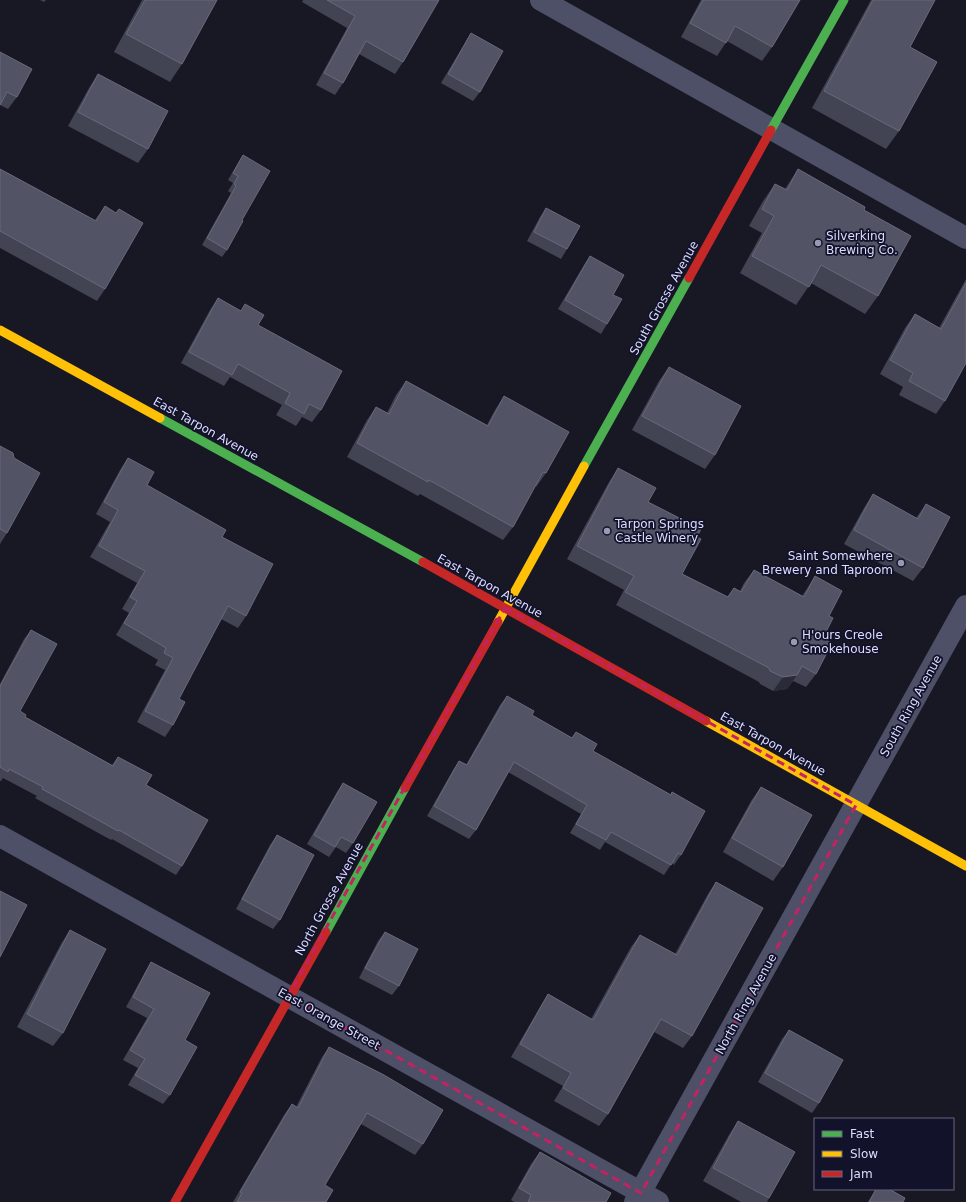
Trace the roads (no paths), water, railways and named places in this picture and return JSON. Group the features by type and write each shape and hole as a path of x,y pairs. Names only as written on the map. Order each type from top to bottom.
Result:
{"street":[{"path":"541,0 966,238"},
{"name":"South Grosse Avenue","path":"505,608 844,0"},
{"name":"East Tarpon Avenue","path":"0,330 368,531 966,866"},
{"name":"South Ring Avenue","path":"856,805 966,606"},
{"name":"North Grosse Avenue","path":"175,1202 288,996 505,608"},
{"name":"North Ring Avenue","path":"645,1199 856,805"},
{"name":"East Orange Street","path":"0,836 288,996 645,1199"}],"place":[{"name":"Silverking Brewing Co.","path":"818,243"},
{"name":"Tarpon Springs Castle Winery","path":"607,531"},
{"name":"Saint Somewhere Brewery and Taproom","path":"901,563"},
{"name":"H'ours Creole Smokehouse","path":"794,642"}]}
